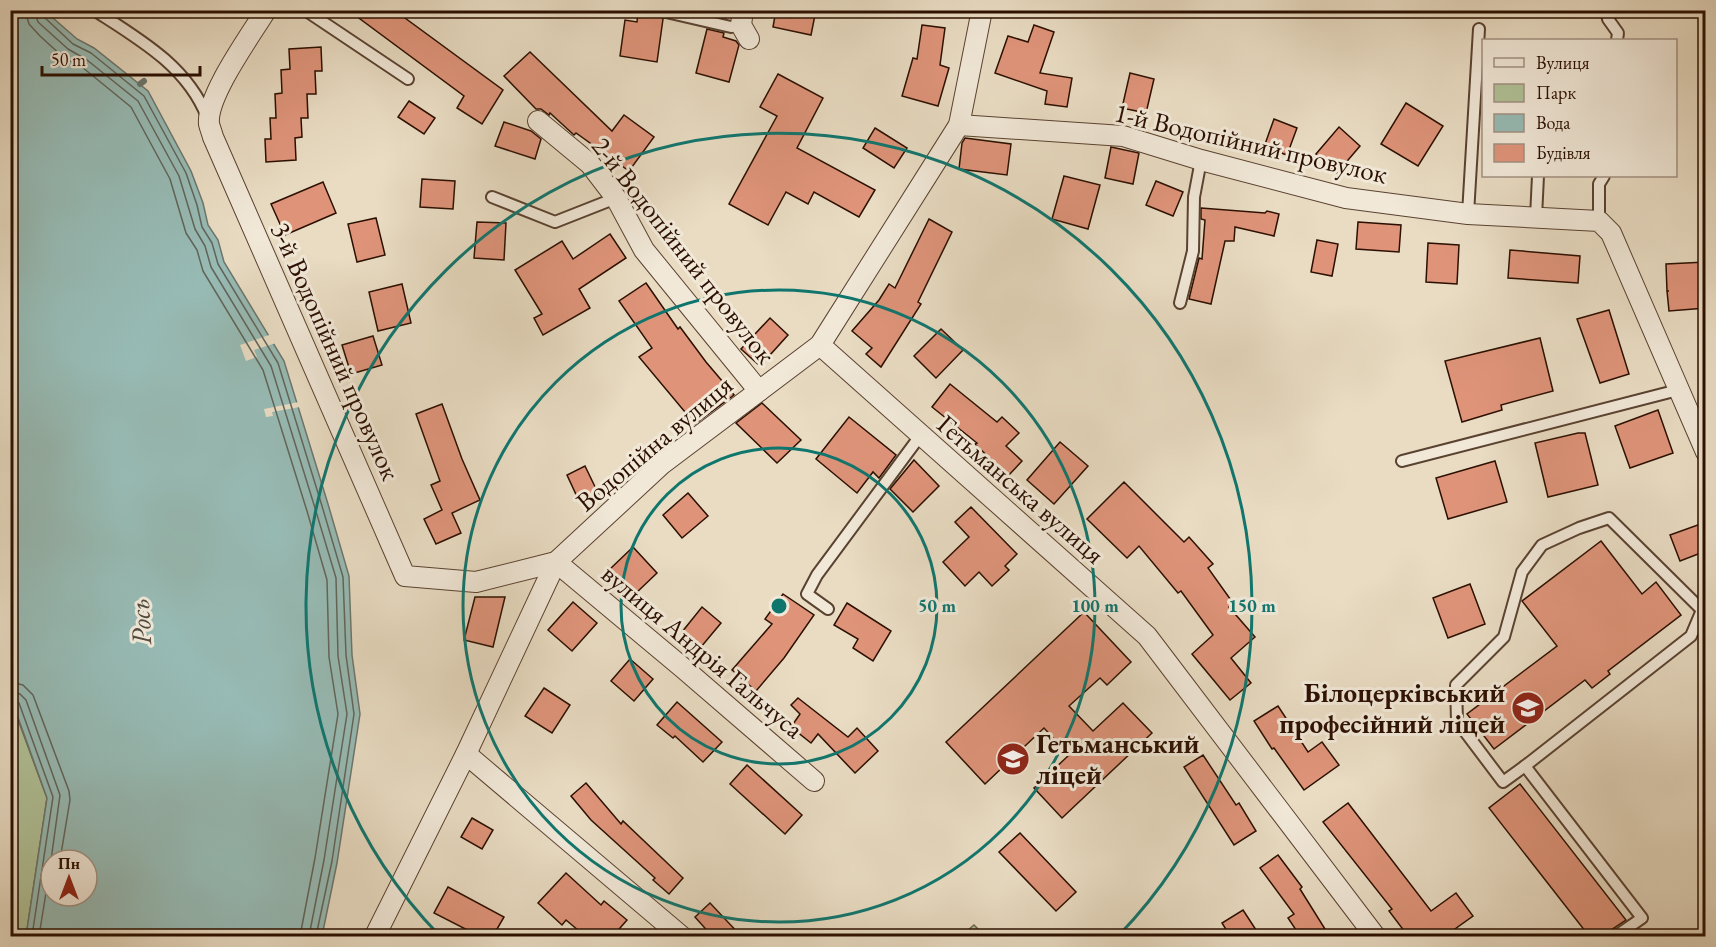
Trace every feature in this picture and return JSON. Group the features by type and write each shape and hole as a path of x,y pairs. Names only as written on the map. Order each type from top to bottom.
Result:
{"street":[{"path":"209,122 212,104 230,66 266,10"},
{"name":"Водопійна вулиця","path":"375,936 466,754 556,562 662,464 820,345 959,125 981,10"},
{"name":"2-й Водопійний провулок","path":"538,121 590,164 616,198 644,250 759,391"},
{"name":"3-й Водопійний провулок","path":"209,122 213,137 405,576 476,582 556,562"},
{"name":"1-й Водопійний провулок","path":"959,125 1123,136 1201,160 1346,198 1468,214 1599,221"},
{"path":"1599,221 1611,233 1706,452"},
{"name":"Гетьманська вулиця","path":"820,345 1147,636 1375,936"},
{"name":"вулиця Андрія Гальчуса","path":"556,562 684,668 814,782"},
{"path":"466,754 681,936"}],"lane":[{"path":"94,10 156,51 175,68 195,92 209,122"},
{"path":"305,10 408,79"},
{"path":"1605,10 1608,19 1618,33 1617,39"},
{"path":"666,12 730,27 745,25"},
{"path":"1468,214 1479,29"},
{"path":"1180,303 1193,251 1194,197 1201,160"},
{"path":"1536,217 1538,177"},
{"path":"1599,221 1599,184 1603,177"},
{"path":"492,197 555,222 616,198"},
{"path":"1402,461 1678,390"},
{"path":"828,609 807,594 817,575 920,436"},
{"path":"1609,518 1704,610 1691,636 1503,783 1457,721 1456,685 1504,637 1522,572 1542,545 1579,528 1609,518"},
{"path":"1525,766 1642,918 1616,936"}],"green space":[{"path":"10,698 47,798 26,936 11,936"},
{"path":"974,925 985,936 961,936"}],"water":[{"name":"Рось","path":"11,11 45,11 77,39 94,48 148,91 191,171 203,203 208,225 218,240 224,262 284,361 349,576 352,655 360,714 337,863 322,936 26,936 39,851 39,908 99,908 99,848 39,848 47,798 11,698"}],"pier":[{"path":"272,334 276,343 254,350 257,357 246,361 240,345"},
{"path":"299,402 300,407 272,412 273,416 266,417 264,409"}],"building":[{"path":"348,10 394,10 503,90 482,124 457,108 464,96"},
{"path":"638,10 659,10 659,15 663,19 657,62 620,56 625,20 637,22"},
{"path":"711,10 728,10 726,18 710,15"},
{"path":"776,10 816,10 811,35 773,27"},
{"path":"922,25 945,28 940,65 949,68 938,106 902,96 913,58 917,59"},
{"path":"1034,25 1054,32 1040,73 1072,78 1067,107 1045,104 1047,91 995,73 1008,36 1028,42"},
{"path":"707,29 724,33 723,37 736,41 739,45 729,82 696,73"},
{"path":"321,47 322,71 315,71 316,94 307,94 308,118 301,118 302,137 295,138 296,160 266,162 265,139 271,139 270,118 276,118 275,94 282,93 281,70 290,69 289,49"},
{"path":"530,52 612,131 624,115 654,137 629,171 576,133 574,135 550,113 549,115 541,109 536,109 504,76"},
{"path":"1130,73 1154,79 1146,113 1122,108"},
{"path":"778,74 823,98 797,148 875,190 859,217 814,192 808,204 786,192 768,225 729,204 777,116 760,107"},
{"path":"409,101 435,118 424,134 398,117"},
{"path":"1406,103 1443,126 1418,166 1381,144"},
{"path":"1274,119 1297,128 1287,155 1264,147"},
{"path":"504,122 531,131 541,139 535,159 495,146"},
{"path":"1339,127 1360,146 1337,173 1316,154"},
{"path":"875,128 907,148 894,168 863,148"},
{"path":"965,138 1011,144 1007,175 959,169 962,143"},
{"path":"1111,147 1139,153 1133,184 1105,178"},
{"path":"1064,176 1100,185 1088,229 1052,219"},
{"path":"422,179 455,181 453,209 420,207"},
{"path":"1156,181 1183,192 1173,216 1146,205"},
{"path":"323,182 336,213 285,235 271,204"},
{"path":"1201,208 1265,213 1267,211 1279,214 1274,236 1235,227 1234,241 1225,241 1211,304 1189,299 1199,258 1202,259 1205,220 1201,219"},
{"path":"376,218 385,255 357,262 348,224"},
{"path":"929,219 952,232 918,302 921,304 881,367 866,354 872,348 852,331 879,300 889,284 895,288"},
{"path":"477,222 506,223 504,260 474,258"},
{"path":"1358,222 1401,225 1399,252 1356,249"},
{"path":"610,234 626,258 579,289 590,308 543,335 534,318 542,314 515,270 562,241 573,259"},
{"path":"1317,240 1338,244 1332,276 1311,272"},
{"path":"1428,243 1459,245 1457,284 1426,282"},
{"path":"1510,250 1580,256 1578,283 1508,278"},
{"path":"1706,262 1706,308 1669,311 1666,264"},
{"path":"646,283 678,329 680,327 734,395 695,424 639,357 652,348 619,301"},
{"path":"402,284 411,323 378,331 369,292"},
{"path":"1609,310 1629,374 1600,383 1577,319"},
{"path":"770,318 788,335 760,366 741,349"},
{"path":"941,329 963,350 936,378 914,356"},
{"path":"373,336 382,365 351,374 342,345"},
{"path":"1540,338 1553,391 1501,405 1502,410 1462,422 1445,361"},
{"path":"950,384 997,422 1002,417 1019,433 1006,446 1022,461 1008,476 975,444 977,443 932,407"},
{"path":"762,403 801,440 777,463 736,423"},
{"path":"442,404 480,500 452,513 461,533 436,544 424,519 442,510 431,485 440,481 416,414"},
{"path":"1658,410 1673,453 1630,468 1615,426"},
{"path":"849,417 896,455 879,478 873,472 857,493 816,459"},
{"path":"1585,433 1598,485 1548,497 1535,443"},
{"path":"1060,442 1088,466 1054,504 1027,480"},
{"path":"914,460 939,486 913,512 890,489"},
{"path":"1495,461 1507,502 1448,519 1436,478"},
{"path":"585,466 599,495 580,503 567,475"},
{"path":"1124,482 1184,542 1189,537 1213,564 1208,568 1233,603 1229,607 1255,637 1231,658 1251,683 1230,700 1192,654 1213,635 1181,591 1178,593 1139,546 1127,558 1087,519"},
{"path":"688,493 708,516 682,538 663,515"},
{"path":"971,507 1017,554 1005,566 1009,570 992,586 979,572 965,586 943,562 969,537 955,522"},
{"path":"1706,522 1706,551 1680,561 1670,535"},
{"path":"1601,541 1642,594 1656,582 1681,615 1608,671 1610,674 1592,688 1585,680 1494,749 1467,714 1557,646 1522,601"},
{"path":"633,547 657,573 634,595 610,569"},
{"path":"1470,584 1485,624 1448,638 1433,598"},
{"path":"783,594 814,615 784,658 756,691 732,670 772,624 765,619"},
{"path":"475,597 505,597 493,647 464,640"},
{"path":"573,602 597,623 572,651 548,630"},
{"path":"847,603 891,631 873,661 853,648 858,639 834,625"},
{"path":"702,607 721,623 701,647 682,632"},
{"path":"1084,612 1131,662 1107,685 1100,678 1069,706 1093,731 1123,703 1152,733 1062,818 1034,788 1069,755 1044,728 985,784 946,742"},
{"path":"630,659 653,679 634,701 611,681"},
{"path":"544,688 570,705 552,733 525,716"},
{"path":"798,698 848,737 857,728 878,751 855,773 818,734 811,743 791,727 800,714 791,705"},
{"path":"677,702 722,742 703,762 675,736 673,738 657,725"},
{"path":"1278,706 1308,752 1322,742 1339,765 1304,790 1274,748 1272,749 1254,721"},
{"path":"1203,755 1236,805 1239,803 1256,831 1234,845 1184,767"},
{"path":"747,765 802,815 785,834 730,784"},
{"path":"586,783 621,824 623,821 683,878 669,894 653,880 655,878 591,820 571,796"},
{"path":"1520,784 1626,920 1611,930 1609,936 1589,936 1489,808"},
{"path":"1348,803 1431,911 1456,893 1473,916 1445,936 1408,936 1389,911 1392,909 1323,822"},
{"path":"472,818 493,830 482,849 461,837"},
{"path":"1020,833 1076,892 1056,911 999,852"},
{"path":"1278,855 1302,887 1300,889 1325,929 1313,936 1300,936 1288,918 1294,914 1260,868"},
{"path":"566,873 601,905 604,901 627,920 613,936 585,936 566,920 562,925 538,903"},
{"path":"448,887 504,917 493,936 479,936 434,913"},
{"path":"710,903 741,936 712,936 695,917"},
{"path":"1243,910 1260,936 1230,936 1222,923"}],"waterway":[{"path":"140,84 144,81"}],"place":[{"name":"Білоцерківський професійний ліцей","path":"1528,708"},
{"name":"Гетьманський ліцей","path":"1013,759"}]}
